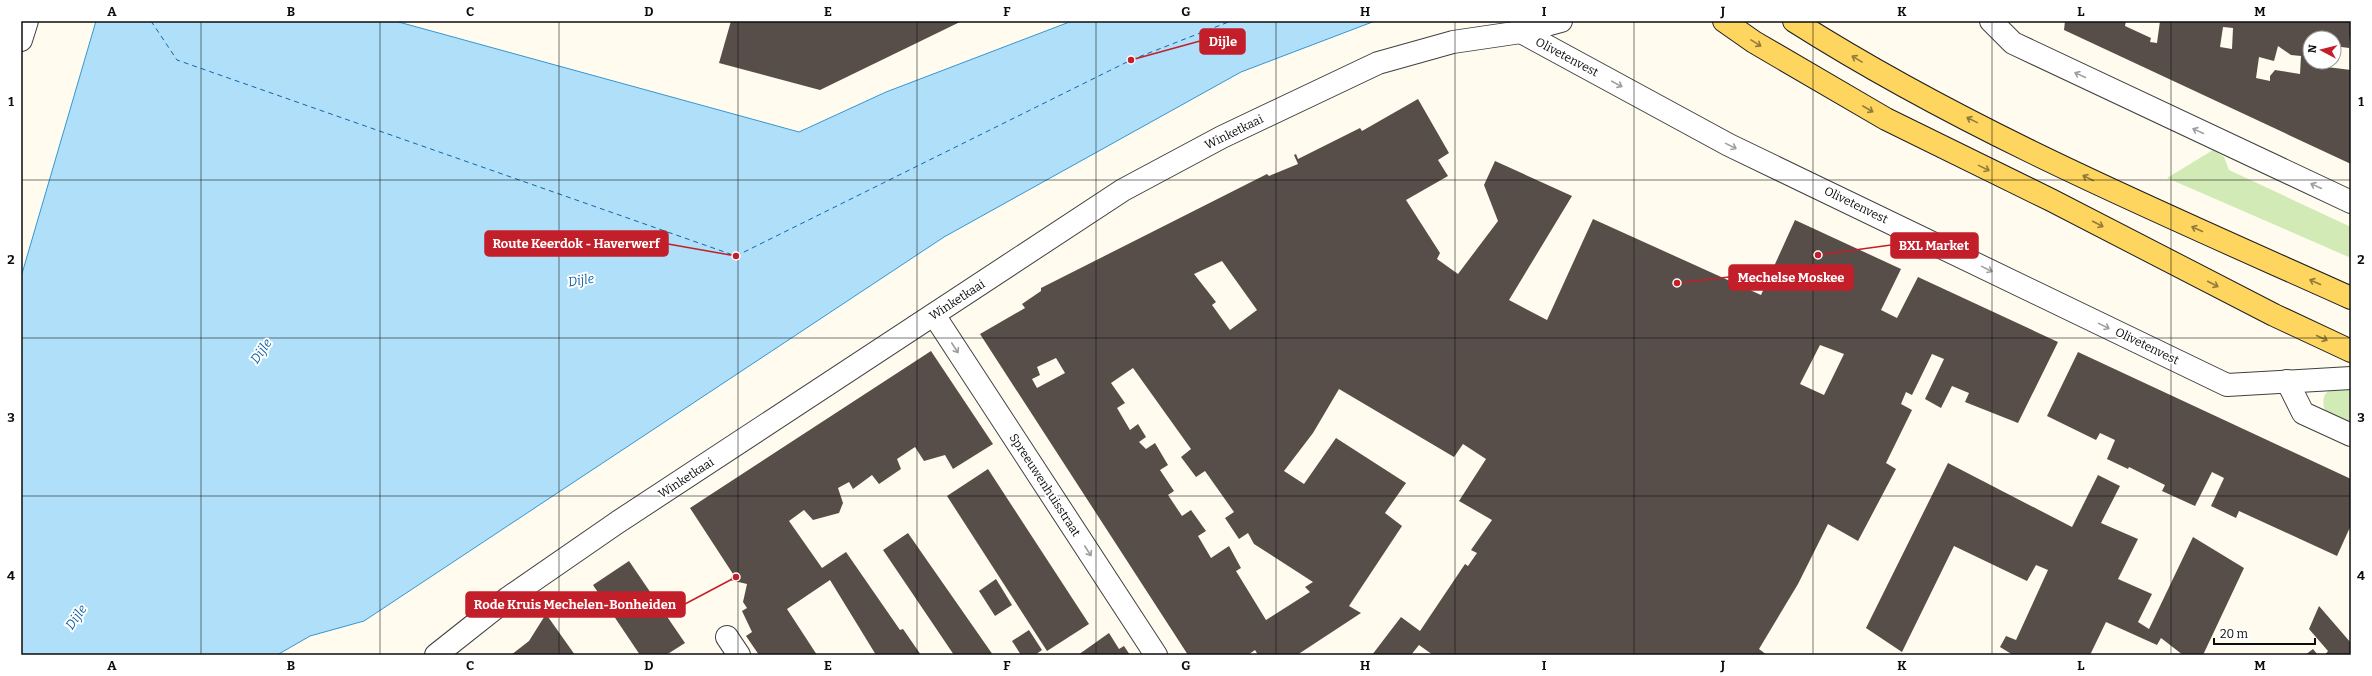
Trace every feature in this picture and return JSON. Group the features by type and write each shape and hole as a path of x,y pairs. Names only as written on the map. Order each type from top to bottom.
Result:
{"main road":[{"path":"1724,21 1754,42 1886,119 2051,200 2274,315 2351,351"},
{"path":"1794,21 1901,85 2123,196 2351,298"}],"street":[{"path":"21,40 27,21"},
{"path":"1521,32 1561,21"},
{"path":"1991,21 2013,43 2351,202"},
{"name":"Winketkaai","path":"436,655 508,598 618,522 1123,190 1222,137 1378,63 1453,42 1521,32"},
{"name":"Olivetenvest","path":"1521,32 1728,145 2227,385 2351,378"},
{"name":"Spreeuwenhuisstraat","path":"934,315 1156,655"},
{"path":"2287,381 2303,413 2351,435"},
{"path":"727,637 739,655"}],"green space":[{"path":"2213,150 2224,157 2229,170 2351,227 2351,258 2167,178"},
{"path":"2351,386 2351,422 2344,425 2326,415 2323,400 2327,392 2331,389"}],"water":[{"path":"96,21 395,21 799,132 886,92 1072,21 1375,21 1241,72 944,237 364,621 310,636 277,655 21,655 21,277"}],"building":[{"path":"731,21 962,21 820,90 719,63"},
{"path":"2065,21 2126,21 2125,26 2151,38 2150,42 2157,43 2160,21 2351,21 2349,48 2342,47 2342,30 2302,30 2302,70 2351,70 2351,164 2064,30","holes":["2223,27 2233,28 2232,49 2220,47","2278,46 2291,55 2301,56 2300,74 2275,70 2270,76 2270,81 2256,78 2259,57 2274,61"]},
{"path":"1418,99 1449,153 1438,160 1448,176 1406,200 1440,253 1437,259 1458,274 1498,221 1484,185 1495,161 1572,196 1509,300 1547,320 1593,219 1761,295 1795,220 1901,269 1881,310 1897,318 1918,277 2058,342 2018,423 1965,402 1969,393 1952,386 1941,408 1925,399 1944,359 1932,354 1912,395 1906,392 1901,404 1912,410 1886,463 1896,469 1858,541 1828,524 1798,584 1759,649 1767,655 1433,655 1419,645 1411,655 1372,655 1401,617 1420,631 1465,564 1468,566 1477,553 1471,550 1492,520 1459,501 1486,459 1463,444 1454,457 1339,389 1313,433 1284,471 1304,484 1336,438 1406,483 1385,513 1402,526 1349,606 1361,613 1297,655 1258,655 1255,650 1248,655 1188,655 980,334 1025,308 1022,304 1041,291 1041,288 1267,174 1269,176 1298,164 1294,155 1296,154 1298,159 1360,128 1362,131","holes":["1222,261 1257,310 1230,330 1212,305 1216,302 1194,274","1820,345 1844,354 1824,395 1800,384","1056,358 1065,373 1037,388 1032,379 1040,375 1037,367","1133,368 1191,449 1181,457 1196,477 1205,471 1234,512 1225,518 1239,539 1248,533 1254,544 1313,582 1305,587 1310,592 1266,620 1236,571 1241,568 1229,546 1211,558 1198,536 1206,531 1191,510 1182,516 1168,495 1174,491 1160,470 1168,465 1155,443 1146,449 1139,442 1146,437 1138,424 1130,430 1117,408 1125,403 1111,383"]},
{"path":"931,351 993,444 953,469 945,455 924,461 915,447 897,459 901,469 879,484 872,475 853,489 849,482 838,488 843,503 839,513 813,520 804,510 789,521 822,568 846,552 900,630 903,629 921,655 876,655 830,580 787,609 817,655 759,655 746,636 752,632 742,611 747,608 743,602 747,584 730,580 733,574 690,508"},
{"path":"2078,352 2351,479 2351,525 2337,556 2239,511 2236,518 2211,506 2224,478 2212,472 2195,506 2162,491 2165,485 2129,467 2128,469 2107,459 2115,440 2100,433 2096,440 2047,416"},
{"path":"1948,463 2072,527 2098,475 2120,486 2101,523 2138,539 2118,579 2152,594 2138,622 2149,629 2193,537 2244,568 2203,655 2183,655 2161,638 2157,645 2106,622 2090,655 2013,655 2000,647 2006,636 2016,640 2048,570 2036,565 2027,581 1954,546 1902,652 1866,628"},
{"path":"988,469 1089,624 1047,651 947,496"},
{"path":"908,533 993,655 954,655 883,550"},
{"path":"629,561 685,643 666,655 640,655 593,585"},
{"path":"996,579 1012,605 995,616 979,591"},
{"path":"2319,606 2351,643 2351,655 2325,655 2328,651 2309,629"},
{"path":"546,614 575,655 511,655 529,641"},
{"path":"1029,630 1042,650 1035,655 1021,655 1012,641"},
{"path":"1109,633 1119,649 1124,646 1130,655 1078,655"},
{"path":"2313,649 2318,655 2305,655"}],"ferry route":[{"path":"151,21 177,60 736,256 1131,60 1231,21"}],"place":[{"name":"Dijle","path":"1131,60"},
{"name":"BXL Market","path":"1818,255"},
{"name":"Route Keerdok - Haverwerf","path":"736,256"},
{"name":"Mechelse Moskee","path":"1677,283"},
{"name":"Rode Kruis Mechelen-Bonheiden","path":"736,577"}]}
